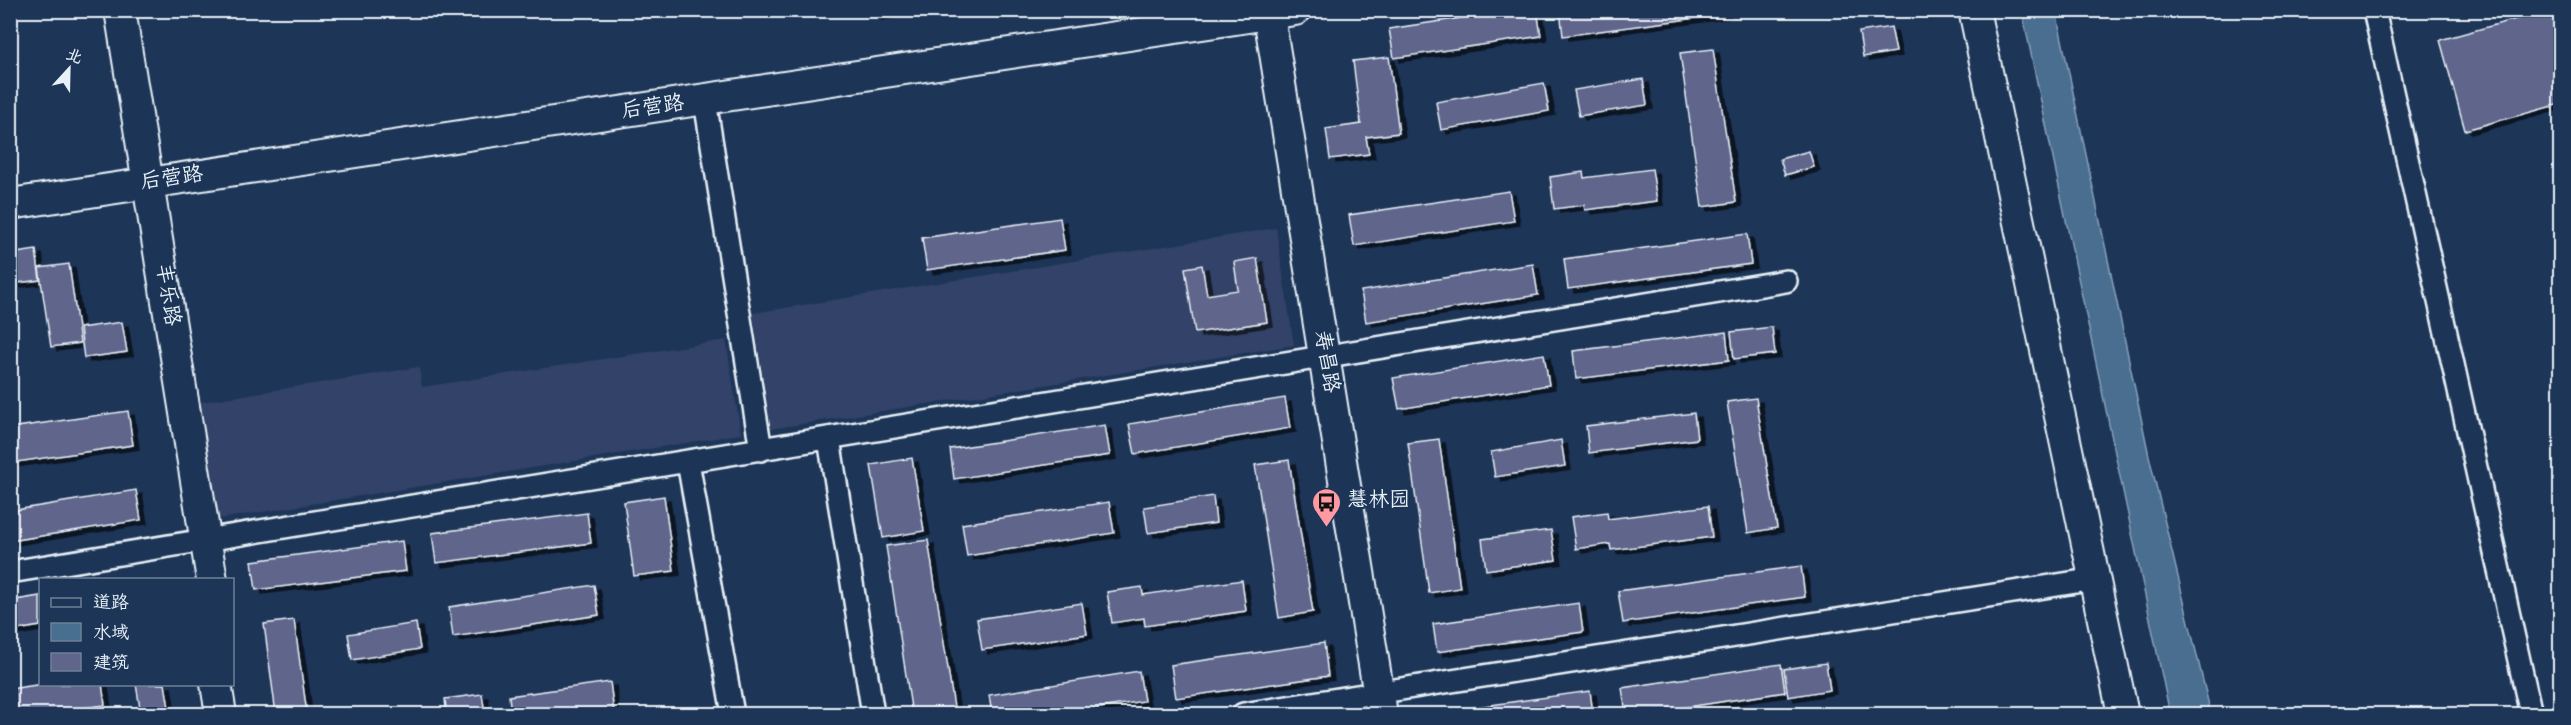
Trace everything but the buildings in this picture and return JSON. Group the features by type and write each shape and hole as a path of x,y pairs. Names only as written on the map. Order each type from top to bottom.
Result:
{"street":[{"name":"丰乐路","path":"107,10 142,184"},
{"name":"丰乐路","path":"120,10 142,184 199,543 199,578"},
{"path":"1974,10 2123,714"},
{"path":"2374,10 2531,714"},
{"name":"后营路","path":"10,204 705,101 1269,13"},
{"name":"寿昌路","path":"1269,13 1318,358 1374,704"},
{"path":"705,101 760,450"},
{"path":"10,572 199,543 1786,281"},
{"path":"829,439 873,714"},
{"path":"688,462 734,714"},
{"name":"丰乐路","path":"199,543 212,578"},
{"path":"1243,714 1374,704 2095,579"},
{"path":"216,686 221,714"},
{"path":"230,686 234,714"}],"shaded area":[{"path":"1276,228 1294,345 771,429 753,313"},
{"path":"726,340 741,434 219,519 200,402 419,367 422,387"}],"water":[{"path":"2022,11 2056,11 2149,456 2211,714 2170,714"}],"place":[{"name":"慧林园","path":"1326,528"}]}
